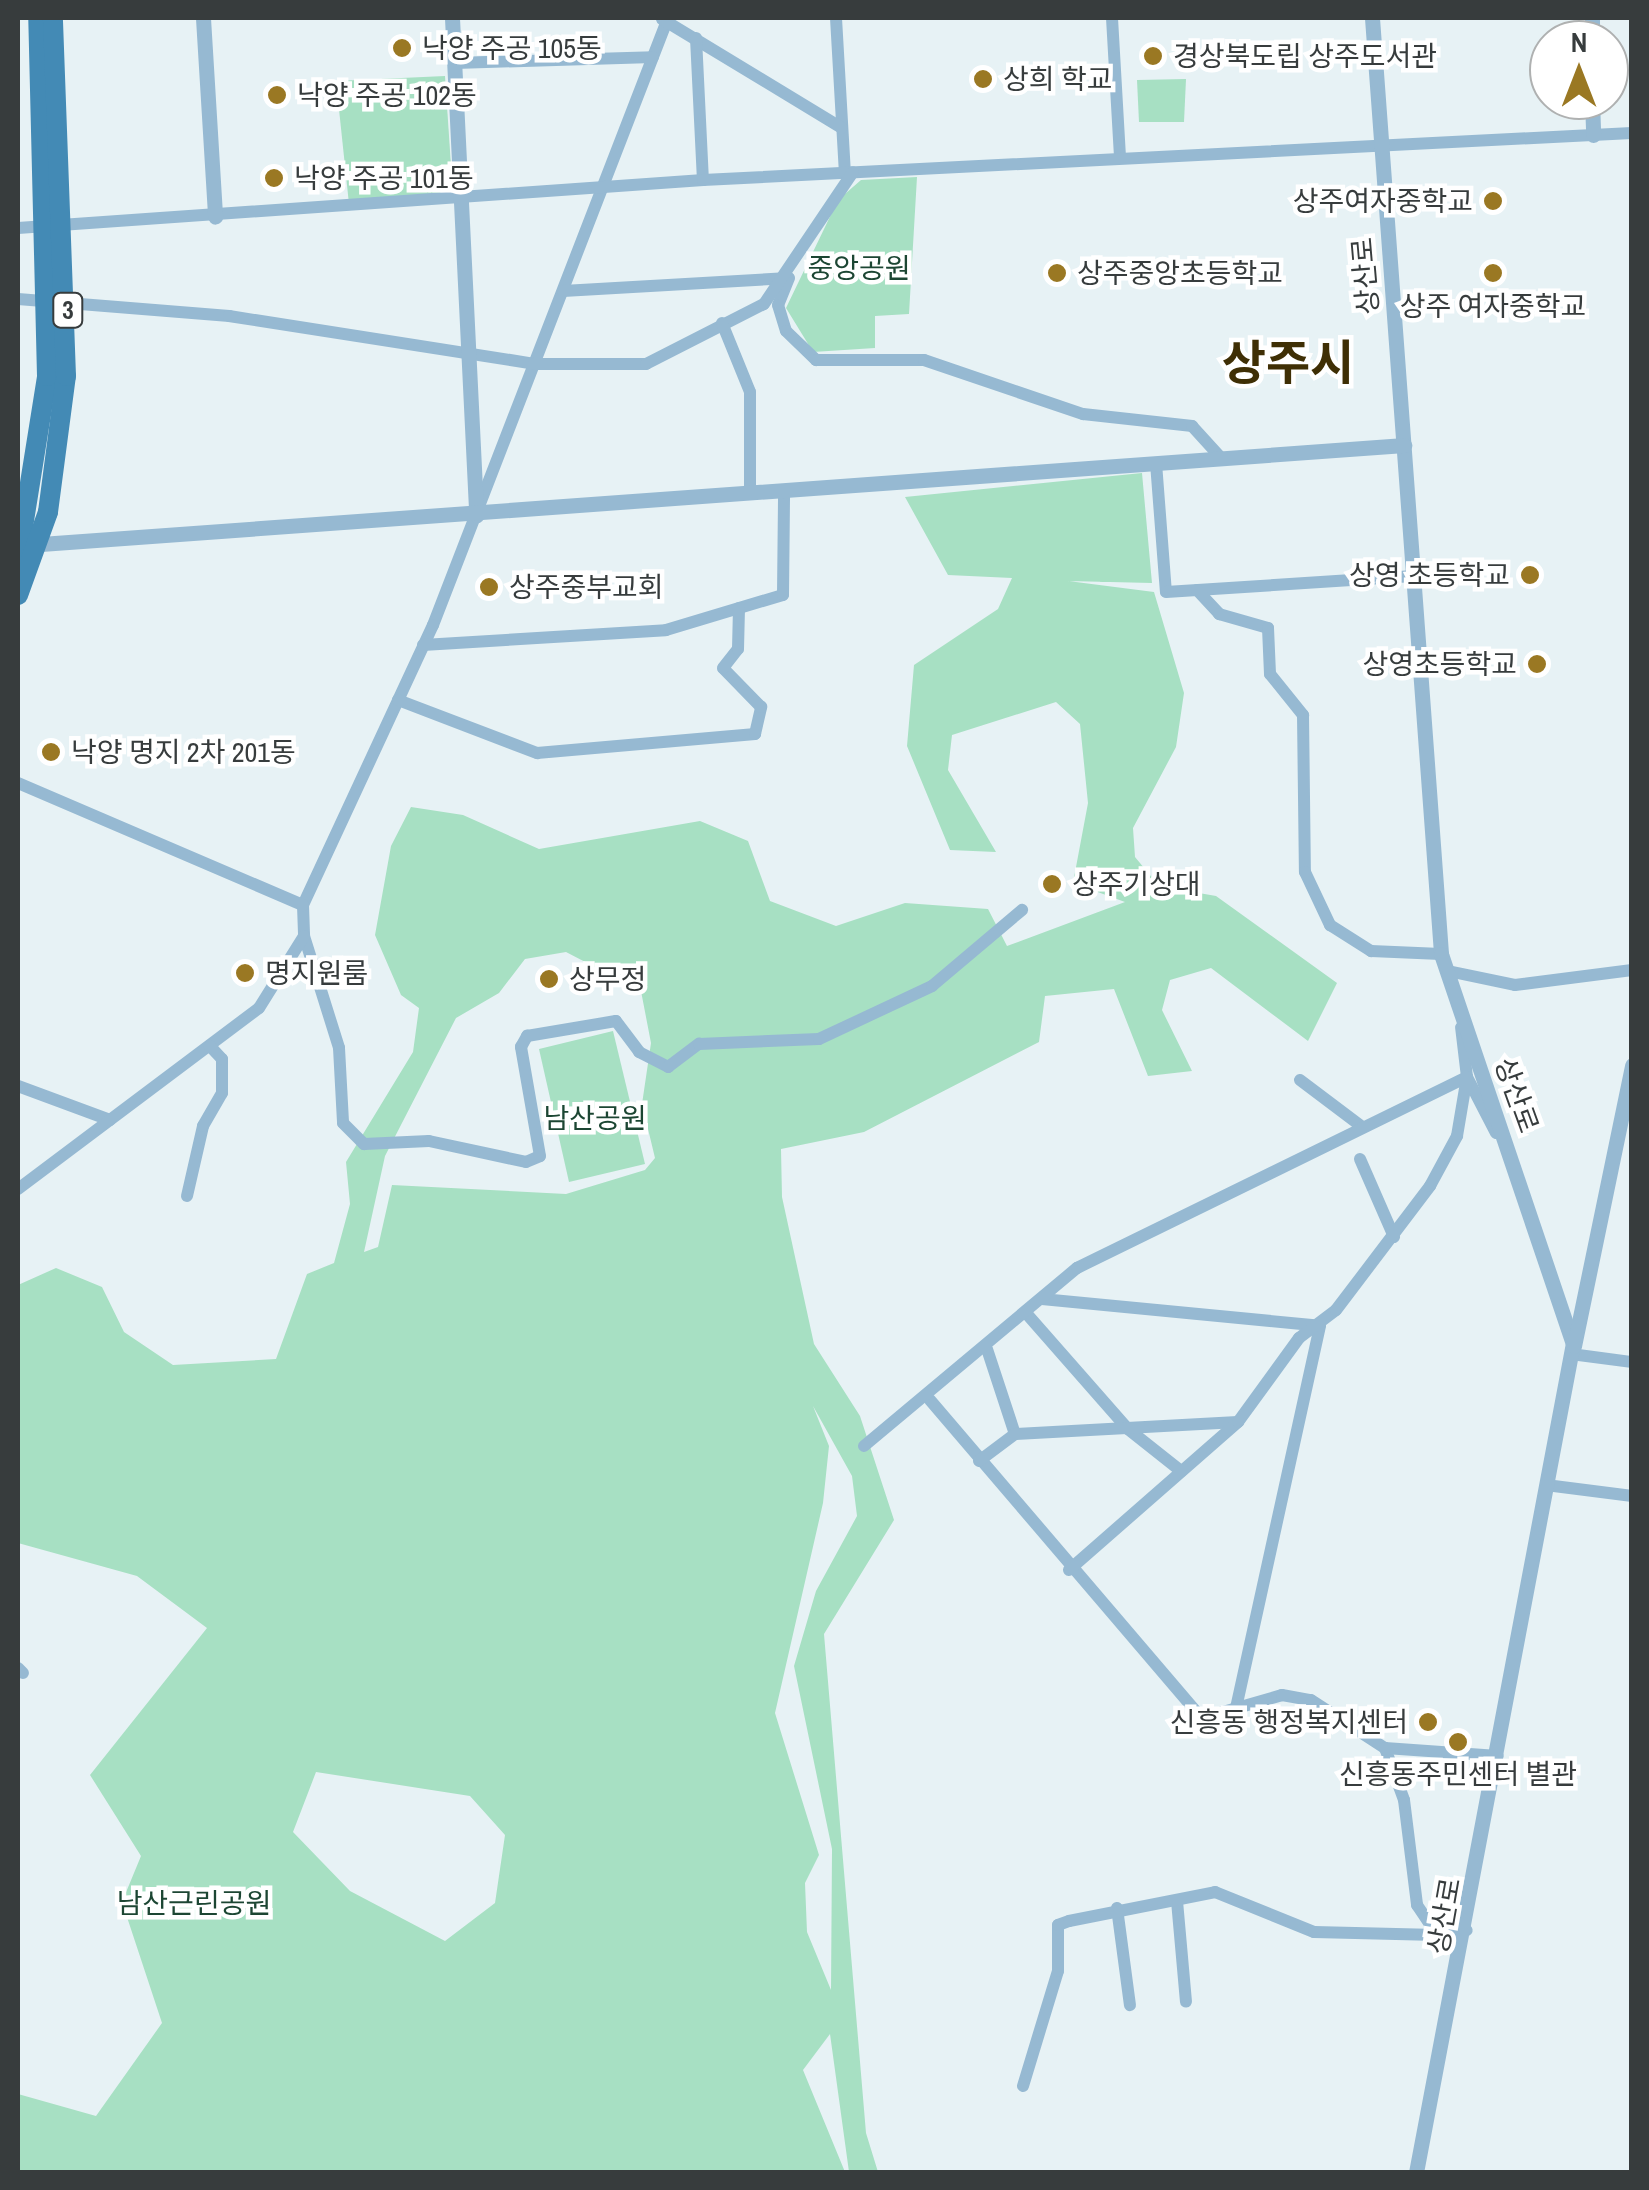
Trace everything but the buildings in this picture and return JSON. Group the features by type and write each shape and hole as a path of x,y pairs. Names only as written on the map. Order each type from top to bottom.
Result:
{"main road":[{"name":"3","path":"24,549 60,432 58,300 38,18"},
{"name":"3","path":"53,18 54,225"},
{"name":"3","path":"18,595 24,549 23,508 58,300"}],"street":[{"path":"203,18 214,217"},
{"path":"452,18 476,515"},
{"path":"836,18 842,128 849,172 789,278 778,305 786,330 816,360 924,360 1083,414 1192,426 1222,459"},
{"path":"1112,18 1120,158"},
{"name":"상산로","path":"1372,18 1441,954 1521,1180 1572,1354 1466,1930 1416,2172"},
{"path":"842,128 665,19 606,186 424,645 303,905 304,936 334,1018 349,1132 364,1144 429,1141 526,1162 540,1156 521,1047 528,1036 616,1021 639,1052 668,1068 699,1044 819,1039 932,986 1022,910"},
{"path":"696,38 703,180"},
{"path":"454,64 653,57"},
{"path":"1593,120 1593,135"},
{"path":"18,228 462,200 703,180 1632,133"},
{"path":"563,291 789,278"},
{"path":"18,299 58,300 534,364 646,364 764,304 789,278"},
{"path":"722,323 750,392 750,494"},
{"path":"24,549 1404,445"},
{"path":"1156,463 1166,592 1412,576"},
{"path":"424,645 666,630 783,596 784,491"},
{"path":"1197,590 1219,614 1268,628 1270,674 1303,715 1304,872 1330,925 1371,951 1441,954"},
{"path":"398,700 537,753 755,734 761,707 723,668 738,649 739,608"},
{"path":"18,783 303,905"},
{"path":"18,1189 210,1046 274,990 304,936"},
{"path":"1448,971 1515,985 1632,970"},
{"path":"1069,1570 1238,1422 1299,1338 1320,1326 1394,1237 1457,1136 1467,1078 1459,1009"},
{"path":"187,1196 203,1126 222,1093 222,1059 210,1046"},
{"path":"1632,1065 1572,1354 1632,1362"},
{"path":"864,1446 930,1400 1078,1268 1183,1210 1467,1078"},
{"path":"1467,1078 1521,1180"},
{"path":"1300,1080 1361,1126"},
{"path":"18,1086 110,1120"},
{"path":"1360,1159 1394,1237"},
{"path":"1042,1299 1320,1326"},
{"path":"1026,1313 1130,1431 1182,1471"},
{"path":"1235,1712 1320,1326"},
{"path":"986,1349 1015,1434"},
{"path":"930,1400 1069,1570 1202,1718 1282,1696 1311,1700 1385,1748 1498,1756"},
{"path":"979,1462 1015,1434 1130,1431 1238,1422"},
{"path":"1546,1485 1632,1496"},
{"path":"1385,1748 1404,1800 1417,1905 1437,1934"},
{"path":"1022,2086 1058,1971 1058,1925 1118,1908 1215,1892 1314,1932 1437,1934 1466,1930"},
{"path":"1176,1901 1186,2002"},
{"path":"1118,1908 1130,2005"}],"green space":[{"path":"445,76 452,181 435,198 349,204 336,81"},
{"path":"1186,79 1184,122 1139,122 1137,80"},
{"name":"중앙공원","path":"917,177 909,314 875,316 875,348 813,352 786,308 838,200 861,180"},
{"name":"남산근린공원","path":"1142,473 1152,583 1068,581 1154,592 1184,693 1176,747 1133,828 1135,857 1159,886 1216,896 1337,983 1308,1041 1211,968 1170,980 1162,1010 1192,1071 1148,1076 1114,989 1045,996 1039,1042 864,1132 781,1149 782,1197 814,1344 860,1416 894,1520 824,1634 866,2133 878,2172 849,2172 830,2034 803,2070 845,2172 18,2172 18,2094 96,2116 162,2023 122,1902 141,1856 90,1775 207,1628 137,1576 18,1543 18,1285 56,1268 102,1287 124,1332 173,1365 276,1359 307,1274 334,1263 350,1204 346,1162 413,1052 419,1008 401,995 375,935 391,846 411,807 463,815 539,849 700,821 748,841 770,901 836,926 905,903 988,909 1007,946 1125,902 1073,883 1088,803 1080,724 1056,702 952,735 948,770 996,852 950,850 907,746 914,665 998,609 1012,578 948,575 905,497","holes":["566,952 641,991 651,1043 642,1104 655,1158 645,1170 566,1194 392,1185 378,1247 364,1252 385,1156 456,1018 499,993 525,959","813,1406 852,1476 857,1516 816,1591 794,1666 832,1849 831,1990 807,1932 805,1883 819,1855 775,1713 823,1503 829,1446","316,1772 470,1796 505,1835 495,1903 445,1941 350,1891 293,1832"]},
{"name":"남산공원","path":"613,1031 645,1164 569,1182 539,1049"}],"place":[{"name":"낙양 주공 105동","path":"402,48"},
{"name":"경상북도립 상주도서관","path":"1153,56"},
{"name":"상희 학교","path":"983,79"},
{"name":"낙양 주공 102동","path":"277,95"},
{"name":"낙양 주공 101동","path":"274,178"},
{"name":"상주여자중학교","path":"1493,201"},
{"name":"상주중앙초등학교","path":"1057,273"},
{"name":"상주 여자중학교","path":"1493,273"},
{"name":"상영 초등학교","path":"1530,575"},
{"name":"상주중부교회","path":"489,587"},
{"name":"상영초등학교","path":"1537,664"},
{"name":"낙양 명지 2차 201동","path":"51,752"},
{"name":"상주기상대","path":"1052,884"},
{"name":"명지원룸","path":"245,973"},
{"name":"상무정","path":"549,979"},
{"name":"신흥동 행정복지센터","path":"1428,1722"},
{"name":"신흥동주민센터 별관","path":"1458,1742"}],"district":[{"name":"상주시","path":"1288,363"}]}
